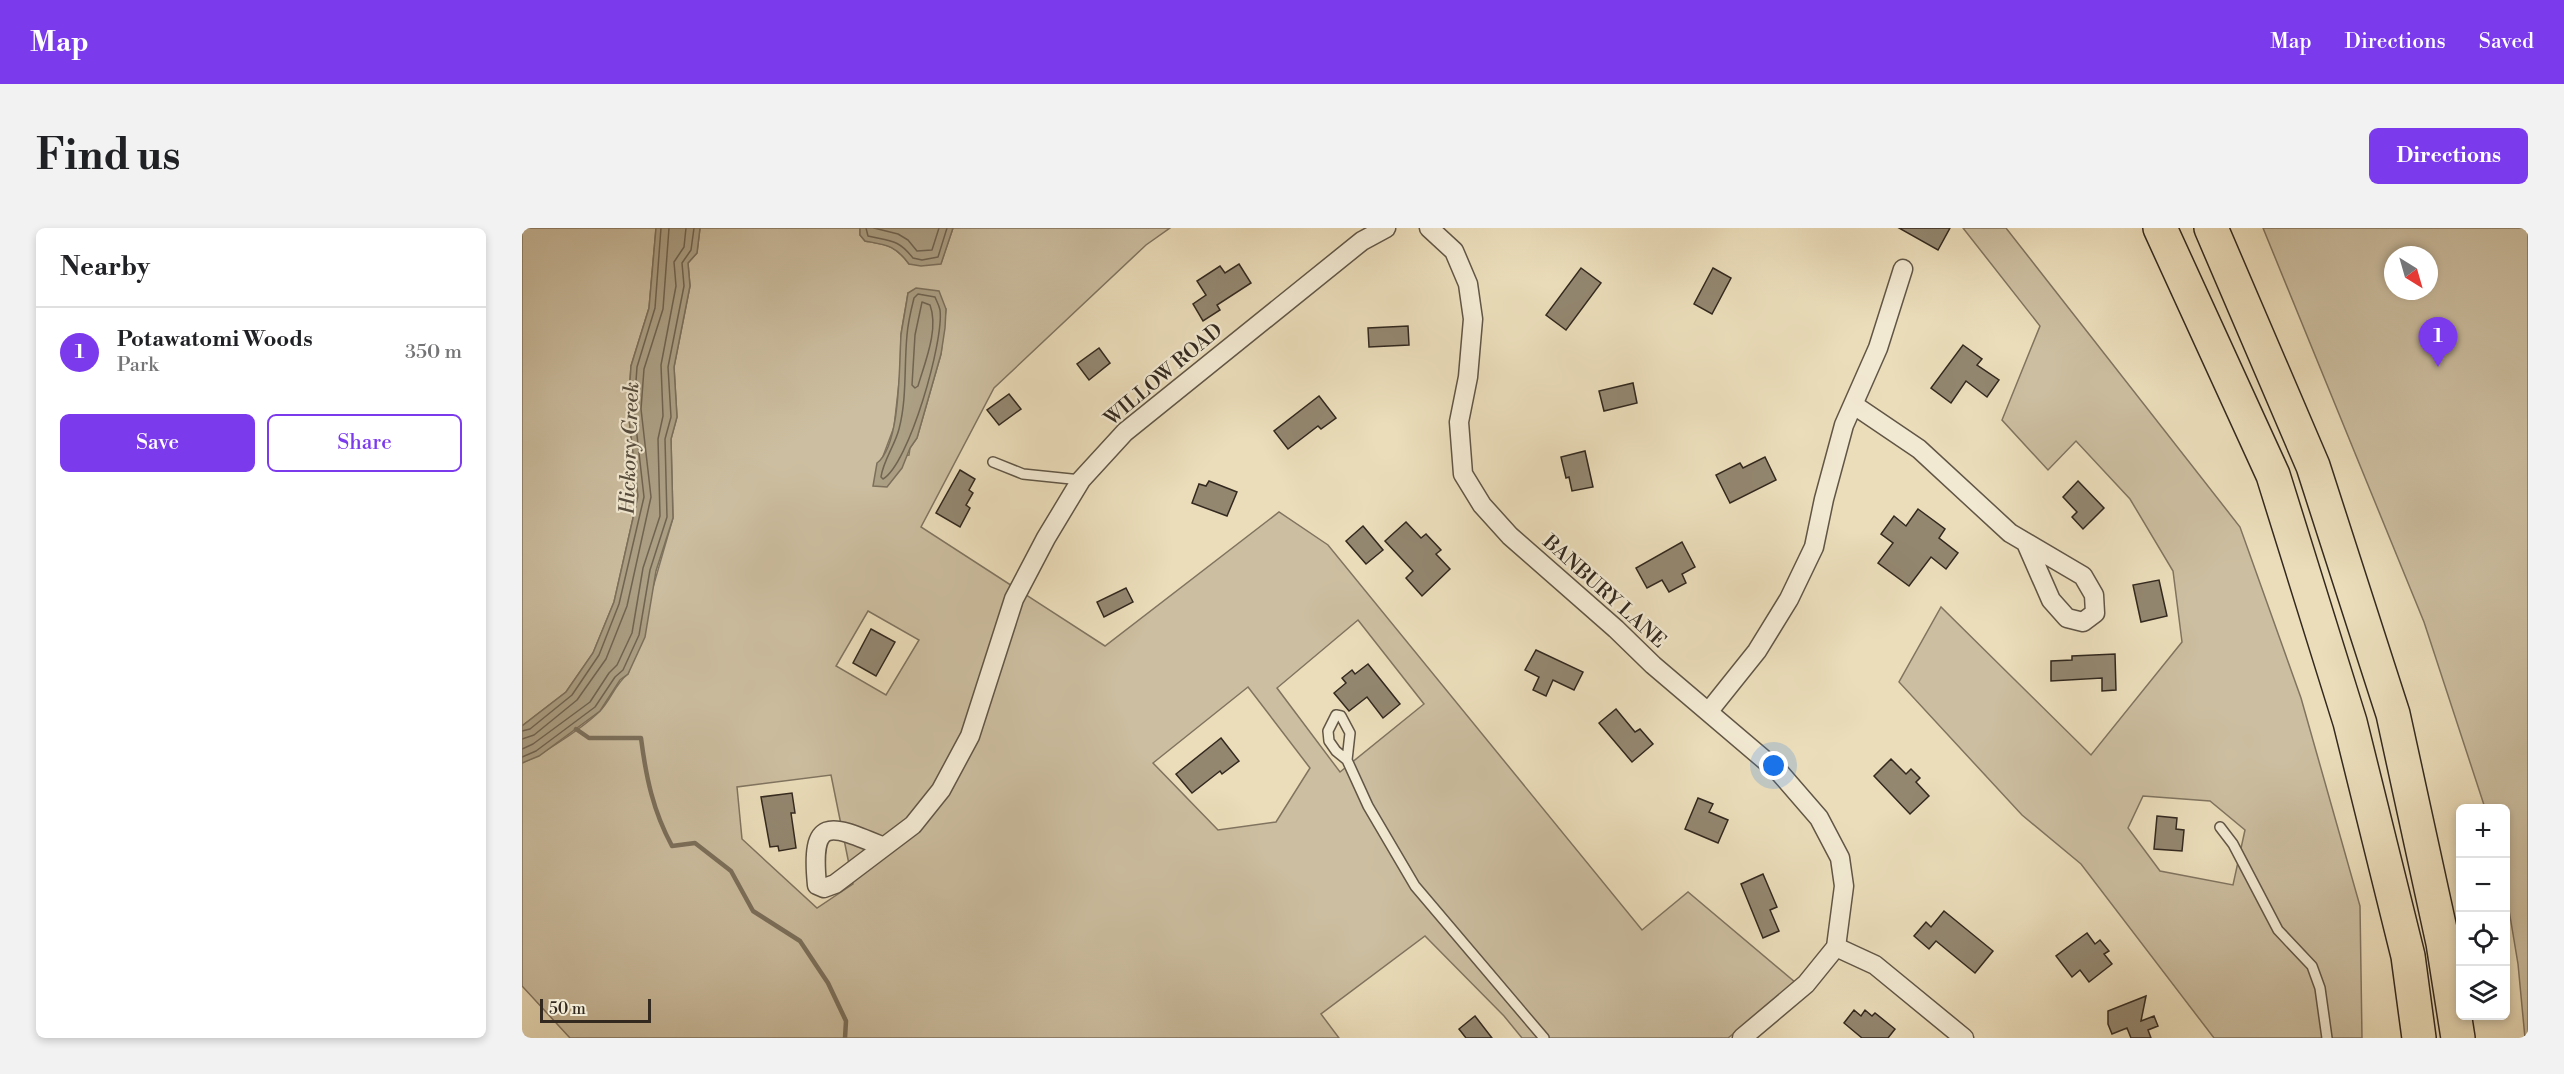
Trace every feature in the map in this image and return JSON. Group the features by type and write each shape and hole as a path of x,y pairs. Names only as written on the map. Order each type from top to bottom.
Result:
{"highway":[{"path":"2160,228 2277,487 2350,722 2408,956 2419,1038"},
{"path":"2211,228 2313,466 2393,714 2443,943 2458,1038"}],"street":[{"name":"WILLOW ROAD","path":"884,847 913,825 941,790 970,736 1014,599 1046,538 1081,480 1125,432 1362,241 1386,228"},
{"name":"BANBURY LANE","path":"1429,228 1454,251 1468,284 1473,319 1468,377 1459,422 1463,474 1482,505 1509,536 1616,629 1653,665 1780,773 1819,818 1840,858 1844,886 1836,947"},
{"path":"1709,711 1757,651 1789,599 1814,547 1839,443 1878,348 1904,269"},
{"path":"1854,405 1919,449 2010,533 2026,543"},
{"path":"1742,1038 1806,984 1836,947 1875,965 1964,1038"}],"lane":[{"path":"993,462 1023,474 1081,480"},
{"path":"1347,760 1368,806 1415,886 1544,1038"},
{"path":"2220,827 2233,844 2278,930 2312,966 2320,988 2327,1038"}],"shaded area":[{"path":"522,228 656,228 649,308 631,366 628,410 638,496 614,602 593,653 566,692 522,726"},
{"path":"700,228 860,228 860,235 865,241 890,247 909,264 941,263 953,228 1170,228 1146,245 994,388 921,527 1105,646 1279,512 1328,545 1642,930 1688,892 1796,983 1728,1038 1522,1038 1504,1016 1425,936 1321,1014 1339,1038 570,1038 522,986 522,763 551,747 593,718 628,674 673,518 671,439 677,417 674,367 690,286 688,263 697,253","holes":["908,293 946,309 941,354 917,438 910,448 909,455 882,459 894,427 900,374 901,334","868,611 919,640 886,695 836,666","1358,620 1424,704 1340,772 1277,688","1248,687 1310,768 1276,822 1218,830 1153,763","831,775 853,884 817,908 742,839 737,787"]},
{"path":"1963,228 2006,228 2240,527 2301,698 2360,906 2362,1038 2214,1038 2081,864 2022,815 1899,682 1941,607 2091,755 2182,642 2173,571 2130,499 2076,441 2048,470 2002,420 2040,326","holes":["2143,796 2210,801 2245,830 2233,885 2160,871 2128,828"]},
{"path":"2263,228 2528,228 2528,1038 2525,1038 2518,964 2510,916 2510,804 2484,804 2424,622"}],"water":[{"path":"656,228 700,228 697,253 688,263 690,286 674,367 677,417 671,439 673,518 656,571 645,637 628,674 620,680 600,711 539,756 522,763 522,726 566,692 593,653 614,602 638,496 628,410 631,366 649,308"},
{"path":"860,228 953,228 941,264 921,266 909,264 890,247 865,241 860,235"},
{"path":"916,288 939,291 946,309 941,354 917,438 902,468 887,487 873,486 877,463 885,454 895,422 901,335 908,293"}],"building":[{"path":"1899,228 1950,228 1938,250"},
{"path":"1239,264 1251,283 1217,305 1220,310 1203,321 1193,304 1206,295 1197,281 1220,266 1225,273"},
{"path":"1581,268 1601,283 1566,330 1546,315"},
{"path":"1713,268 1731,278 1712,314 1694,304"},
{"path":"1408,326 1409,345 1369,347 1368,328"},
{"path":"1963,345 1982,359 1977,365 1999,380 1987,397 1966,381 1951,403 1931,388"},
{"path":"1099,348 1110,363 1089,380 1077,364"},
{"path":"1633,383 1637,403 1604,411 1599,391"},
{"path":"1009,394 1021,409 999,425 987,410"},
{"path":"1319,396 1336,418 1321,429 1318,426 1288,449 1274,431"},
{"path":"1585,451 1593,487 1572,491 1561,457"},
{"path":"1765,457 1776,480 1730,503 1716,475 1740,463 1743,468"},
{"path":"960,470 975,479 969,490 973,493 966,505 970,508 960,527 936,513"},
{"path":"1209,481 1237,492 1227,516 1192,503 1199,484 1206,486"},
{"path":"2078,481 2104,508 2083,529 2072,517 2077,512 2063,497"},
{"path":"1918,509 1945,529 1939,538 1958,553 1946,569 1931,557 1909,586 1878,563 1893,543 1881,534 1894,516 1906,526"},
{"path":"1406,522 1421,538 1426,534 1441,550 1436,554 1450,569 1422,596 1406,578 1413,571 1385,541"},
{"path":"1363,526 1383,550 1366,564 1346,541"},
{"path":"1682,542 1695,567 1682,574 1686,583 1669,592 1662,580 1647,588 1636,568"},
{"path":"2159,580 2167,616 2141,622 2133,585"},
{"path":"1126,588 1133,602 1104,617 1097,602"},
{"path":"871,629 895,642 876,676 853,663"},
{"path":"1536,650 1583,672 1574,690 1553,680 1546,696 1533,690 1539,677 1525,670"},
{"path":"2115,654 2116,690 2102,691 2102,678 2051,681 2051,661 2072,660 2072,656"},
{"path":"1368,664 1400,704 1383,718 1367,697 1349,711 1334,693 1346,683 1342,678 1352,670 1355,674"},
{"path":"1616,709 1635,732 1640,729 1653,744 1632,762 1599,723"},
{"path":"1221,738 1239,761 1222,774 1220,771 1192,793 1176,774"},
{"path":"1891,759 1906,774 1911,769 1920,778 1916,782 1929,796 1910,814 1874,776"},
{"path":"792,793 795,813 791,813 796,848 779,851 778,846 770,847 761,797"},
{"path":"1698,798 1713,804 1709,812 1728,820 1718,843 1685,829"},
{"path":"2157,816 2177,818 2176,829 2184,830 2182,851 2154,849"},
{"path":"1763,874 1777,907 1770,910 1779,931 1763,938 1741,884"},
{"path":"1944,911 1993,951 1975,973 1936,941 1929,949 1914,936 1926,922 1931,927"},
{"path":"2087,933 2095,944 2100,940 2109,951 2104,954 2112,964 2089,982 2080,970 2072,977 2056,956"},
{"path":"2146,996 2141,1021 2154,1016 2158,1026 2148,1030 2151,1038 2131,1038 2127,1028 2112,1034 2108,1024 2108,1011"},
{"path":"1854,1010 1861,1016 1865,1010 1872,1016 1875,1013 1895,1029 1888,1038 1862,1038 1844,1023"},
{"path":"1475,1016 1492,1038 1466,1038 1459,1029"}],"waterway":[{"path":"576,729 589,738 641,738 651,794 672,846 695,843 731,871 753,911 800,941 828,983 846,1021 845,1038"}],"place":[{"name":"Potawatomi Woods","path":"2438,367"}],"water label":[{"name":"Hickory Creek","path":"629,448"}]}
